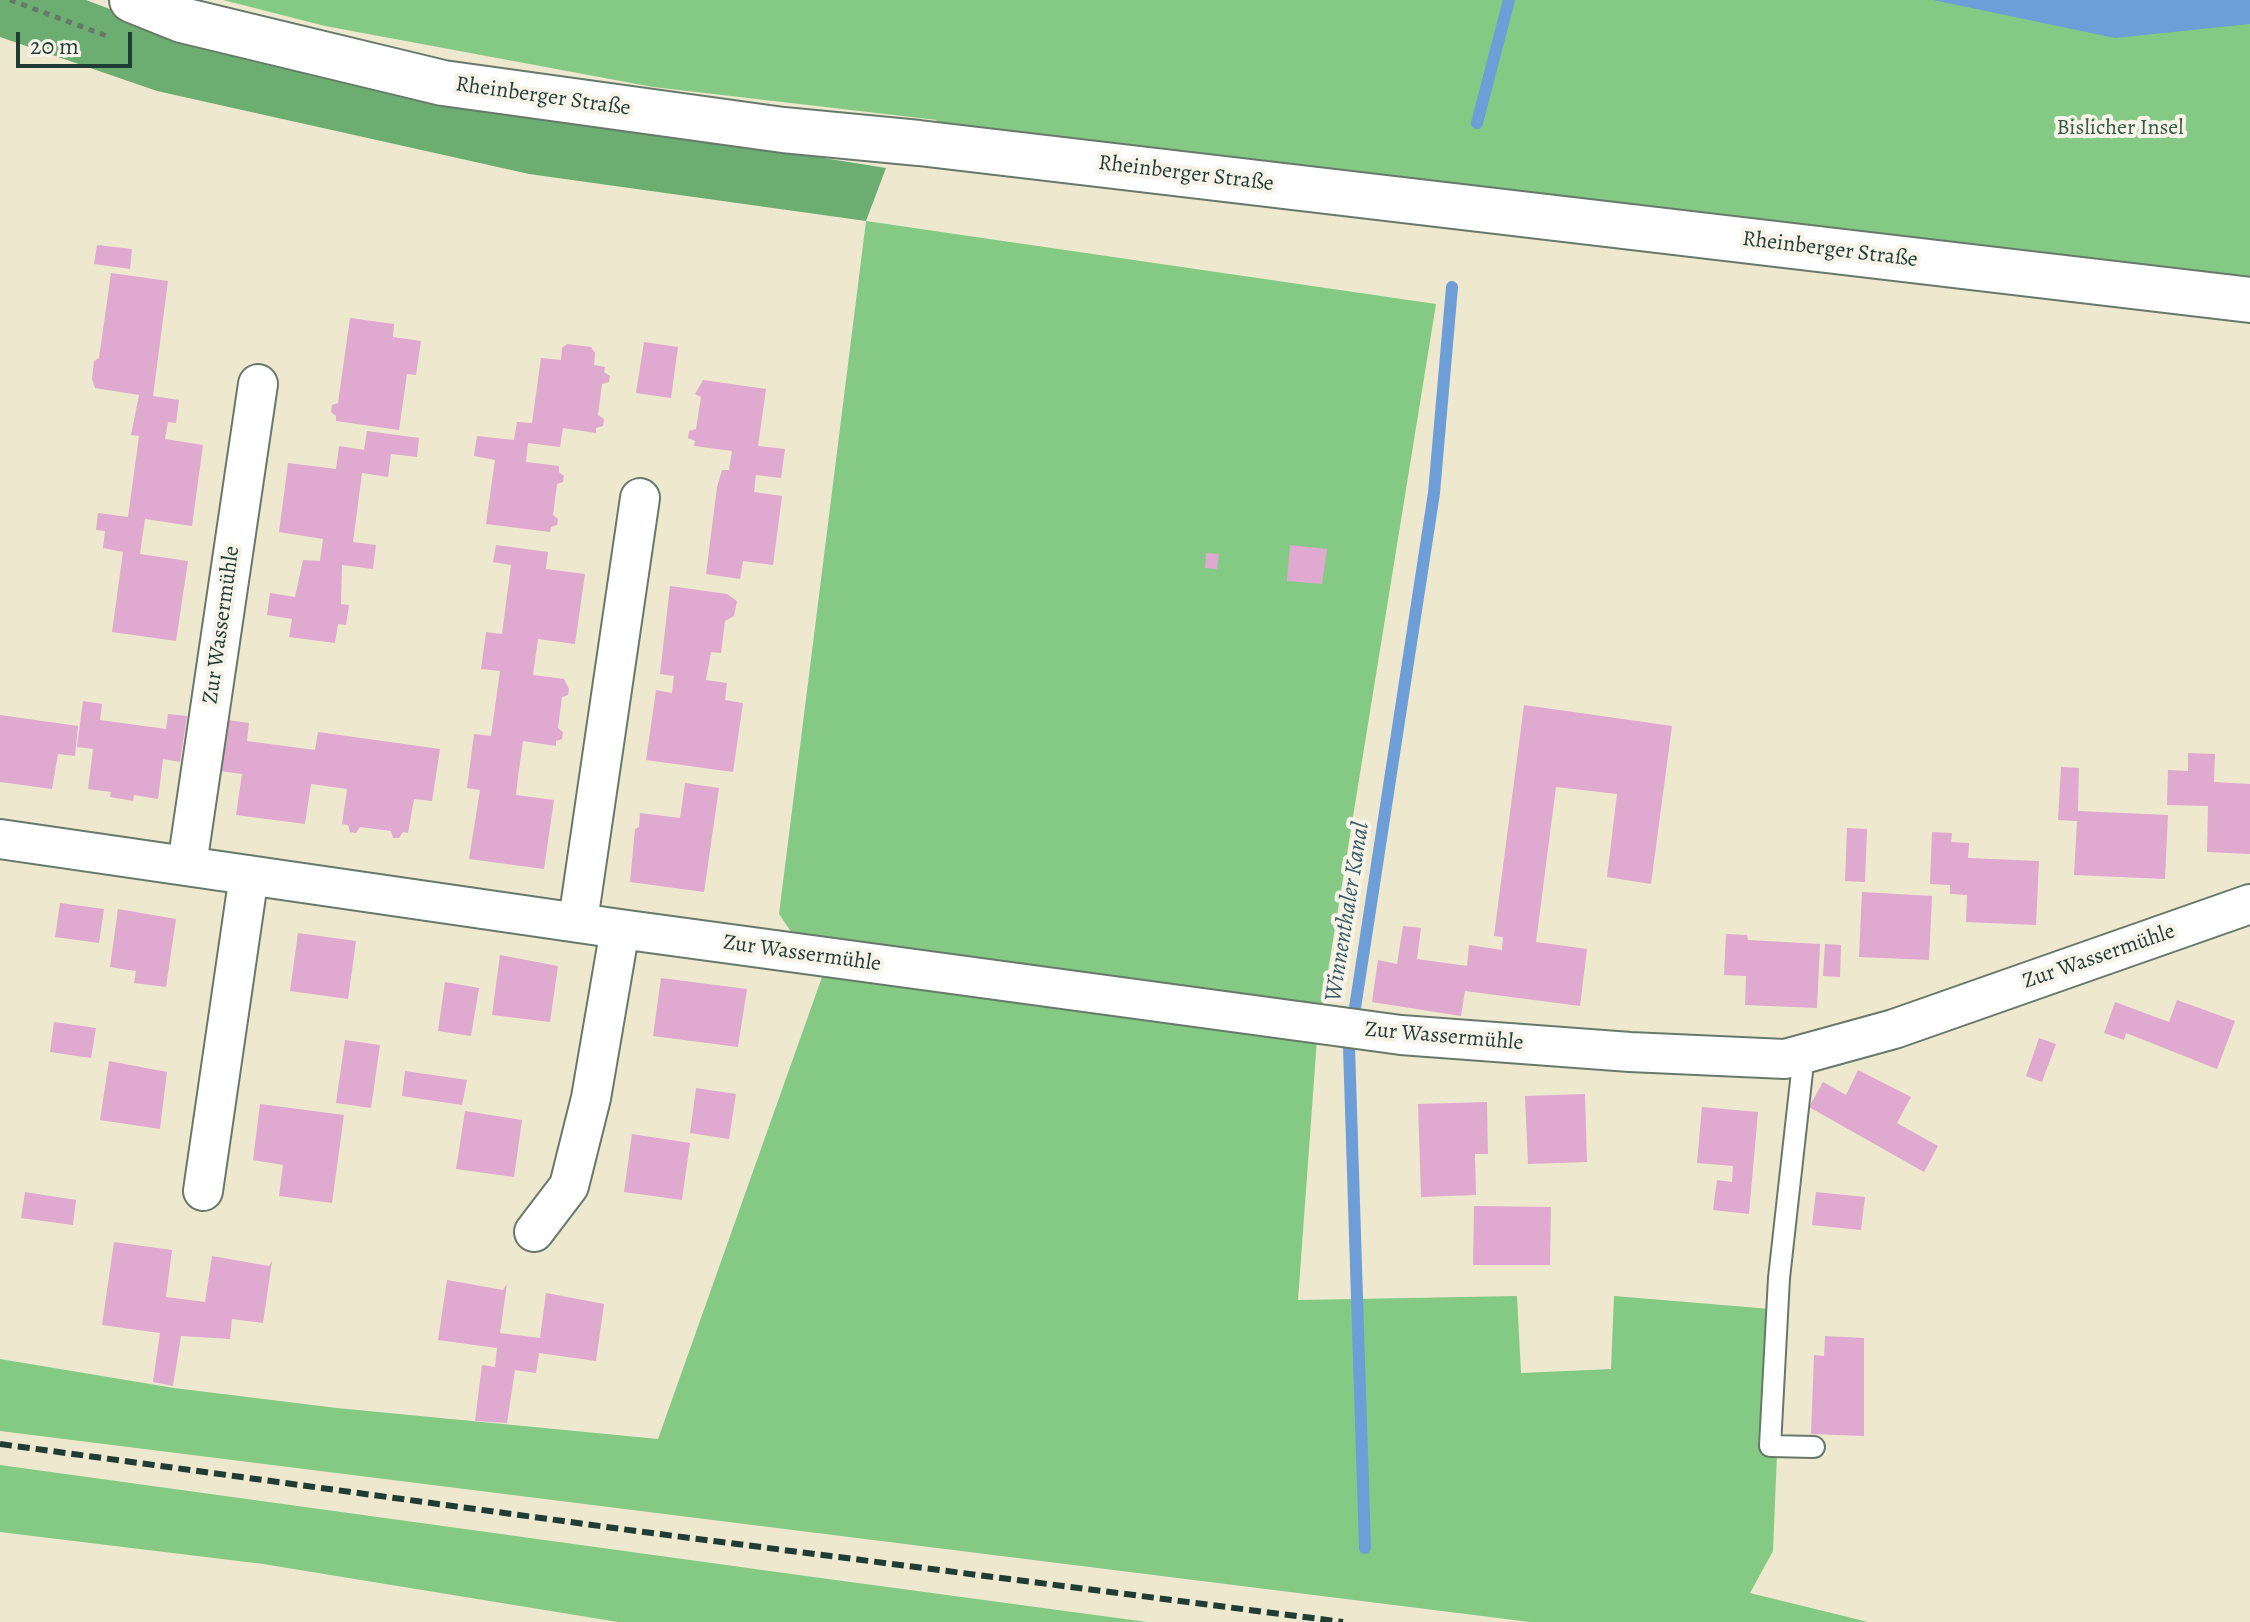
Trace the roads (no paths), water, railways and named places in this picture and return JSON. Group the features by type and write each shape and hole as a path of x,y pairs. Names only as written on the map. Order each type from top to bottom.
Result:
{"main road":[{"name":"Rheinberger Straße","path":"132,0 182,20 473,87 783,130 919,143 2250,300"}],"street":[{"name":"Zur Wassermühle","path":"187,865 258,384"},
{"path":"578,921 640,498"},
{"name":"Zur Wassermühle","path":"0,839 620,929 1401,1035 1646,1053 1785,1059 1894,1029 2250,904"},
{"path":"203,1191 249,875"},
{"path":"534,1232 569,1186 591,1098 620,929"}],"lane":[{"path":"1804,1054 1775,1320 1770,1446 1814,1447"}],"water":[{"path":"1933,0 2250,0 2250,24 2115,38"}],"waterway":[{"name":"Winnenthaler Kanal","path":"1477,123 1509,0"},
{"name":"Winnenthaler Kanal","path":"1365,1548 1349,1047 1434,493 1452,287"}],"railway":[{"path":"0,1444 636,1531 1343,1622"}],"park label":[{"name":"Bislicher Insel","path":"2120,129"}]}
